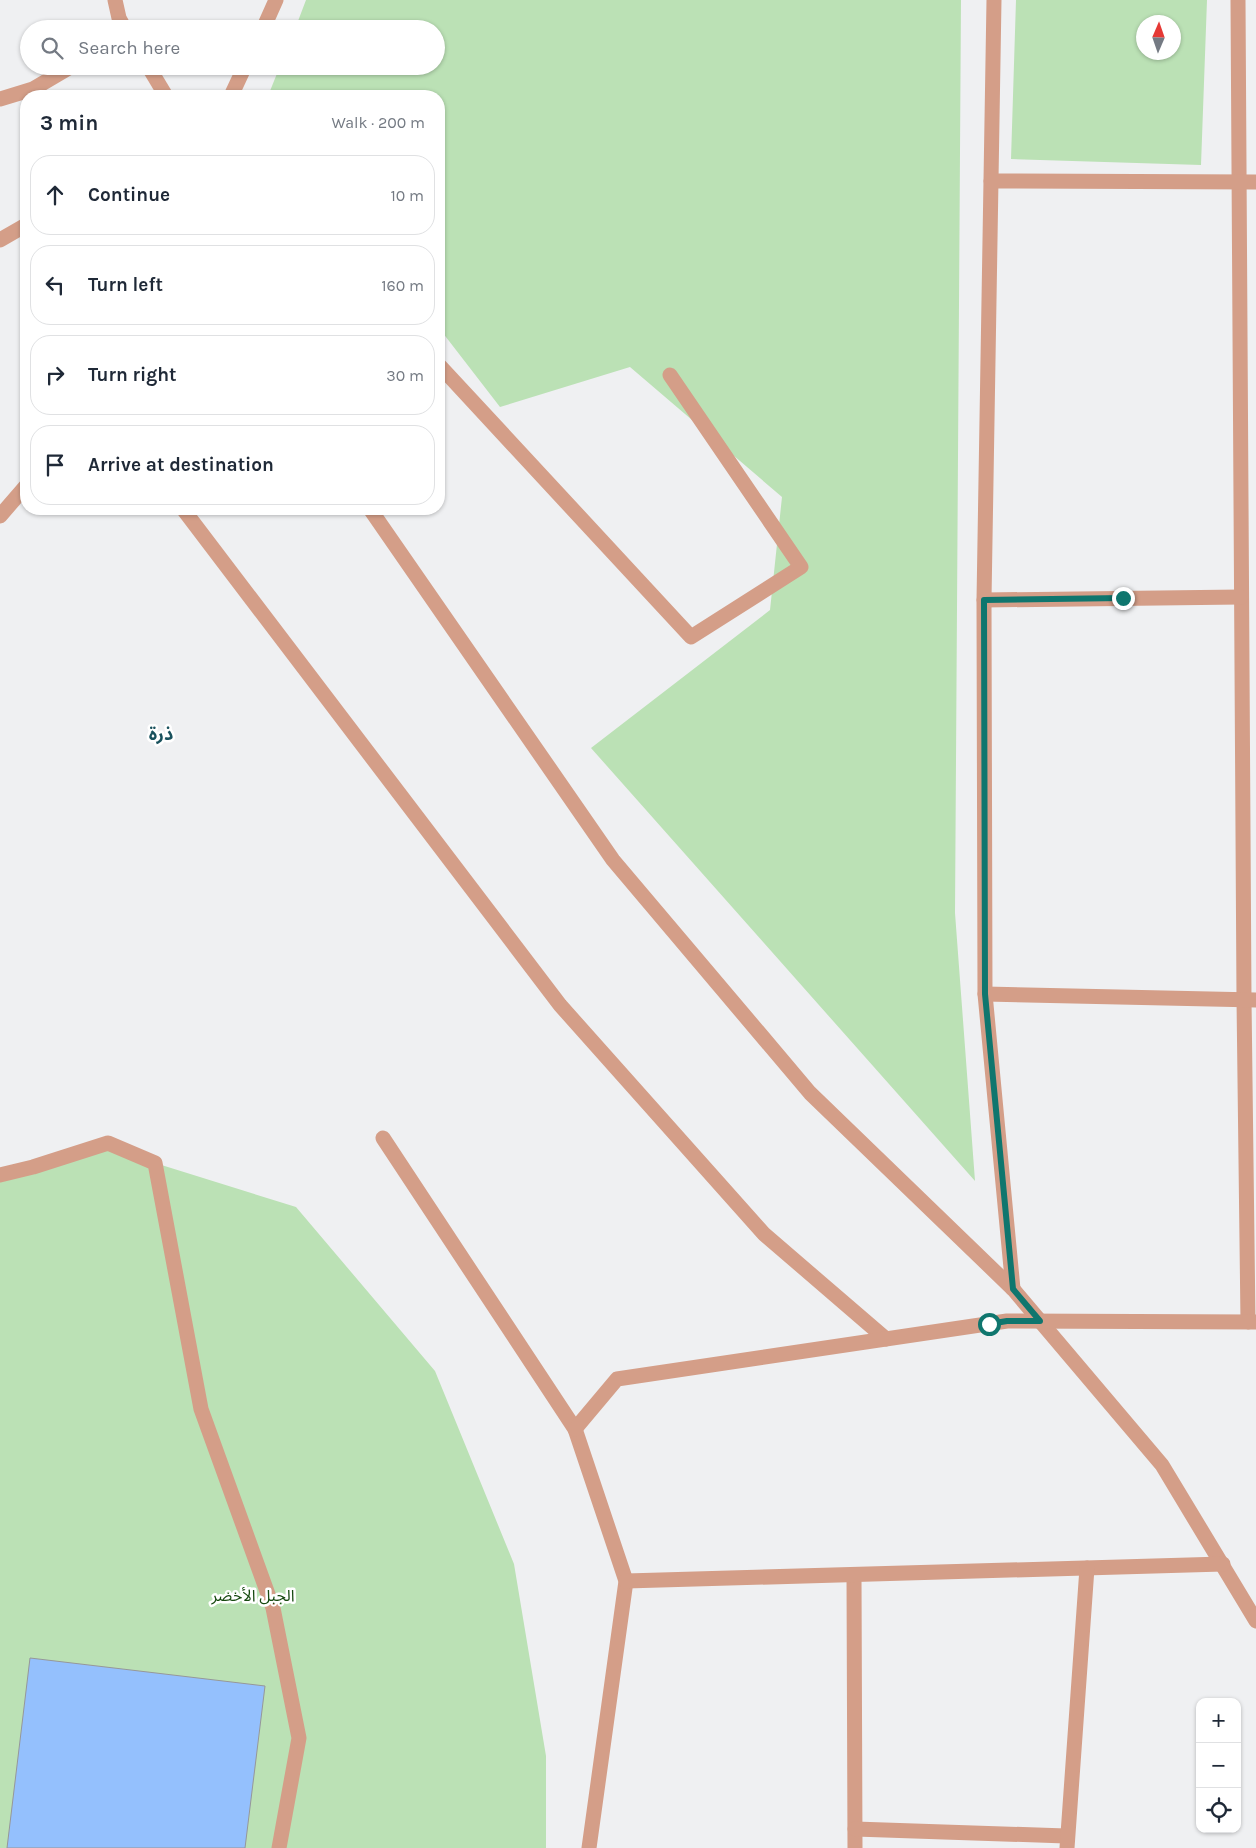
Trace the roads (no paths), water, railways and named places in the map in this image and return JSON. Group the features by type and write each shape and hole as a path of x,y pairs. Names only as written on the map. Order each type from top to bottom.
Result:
{"street":[{"path":"115,0 120,20"},
{"path":"267,20 276,0"},
{"path":"994,0 984,600 985,994 1013,1289"},
{"path":"575,1429 617,1379 1007,1321 1252,1322 1250,1000 1242,597 1238,0"},
{"path":"30,90 57,75"},
{"path":"153,75 162,90"},
{"path":"234,90 241,75"},
{"path":"0,100 20,93"},
{"path":"992,180 1256,182"},
{"path":"0,240 20,228"},
{"path":"445,371 691,637 801,567 670,375"},
{"path":"0,516 20,493"},
{"path":"187,515 560,1005 764,1234 886,1339"},
{"path":"374,515 612,860 810,1093 1013,1289 1162,1465 1256,1621"},
{"path":"984,600 1242,597"},
{"path":"985,994 1250,1000"},
{"path":"383,1138 575,1429 626,1581 589,1848"},
{"path":"0,1175 33,1167 108,1143 155,1163 201,1409 273,1608 300,1738 279,1848"},
{"path":"626,1581 1223,1564"},
{"path":"855,1829 1066,1842 1087,1568"},
{"path":"854,1575 855,1848"}],"district":[{"name":"ذرة","path":"161,734"}],"park label":[{"name":"الجبل الأخضر","path":"253,1595"}]}
